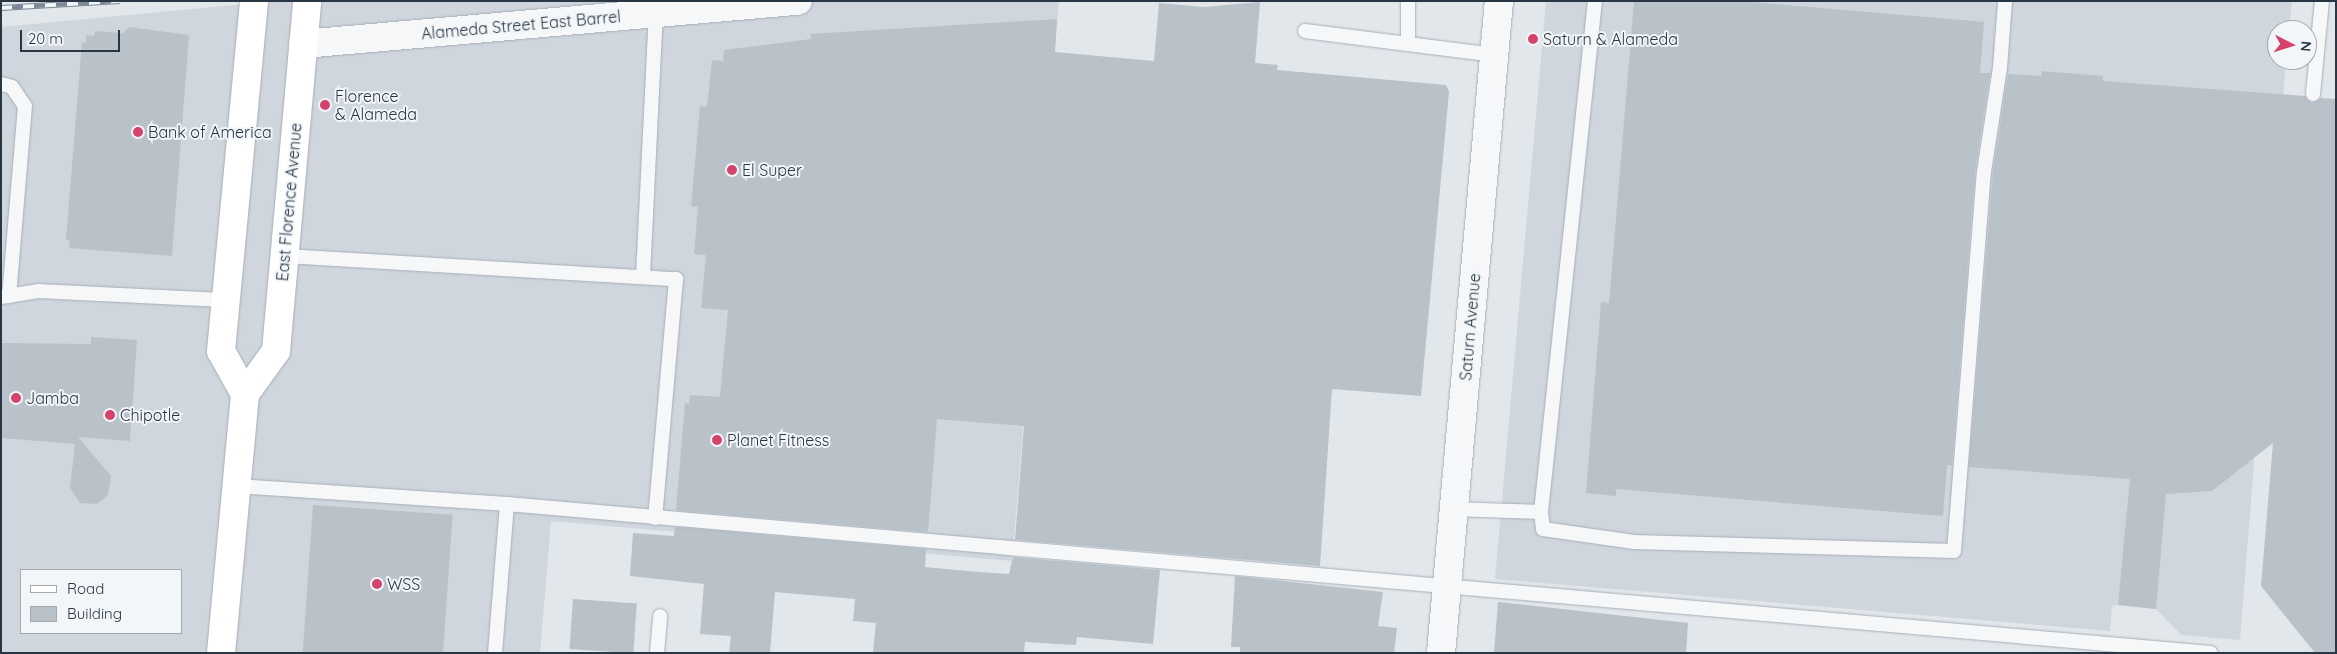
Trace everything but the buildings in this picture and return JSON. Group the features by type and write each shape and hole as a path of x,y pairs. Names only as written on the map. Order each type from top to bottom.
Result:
{"main road":[{"path":"221,653 244,394 222,350 254,1"},
{"name":"East Florence Avenue","path":"244,394 276,351 307,1"}],"street":[{"name":"Alameda Street East Barrel","path":"303,44 798,1"},
{"name":"Saturn Avenue","path":"1441,653 1499,1"}],"lane":[{"path":"1408,1 1408,44"},
{"path":"1595,1 1541,512 1543,529 1634,542 1954,551 1984,172 2000,68 2005,1"},
{"path":"2313,94 2322,1"},
{"path":"644,276 656,14"},
{"path":"1305,31 1494,55"},
{"path":"1,84 12,87 25,106 5,297 40,291 226,300"},
{"path":"284,256 676,279 655,518"},
{"path":"236,486 507,504 2210,653"},
{"path":"495,653 507,504"},
{"path":"1454,509 1541,512"},
{"path":"657,653 660,616"}],"shaded area":[{"path":"276,1 1059,1 1012,561 551,521 540,653 1,653 1,27"},
{"path":"1546,1 2292,1 2290,20 2267,20 2267,70 2285,70 2240,640 2181,635 2156,609 2118,605 2112,606 2110,631 1495,579"}],"railway":[{"path":"1,8 120,1"}],"place":[{"name":"Saturn & Alameda","path":"1533,39"},
{"name":"Florence & Alameda","path":"325,105"},
{"name":"Bank of America","path":"138,132"},
{"name":"El Super","path":"732,170"},
{"name":"Jamba","path":"16,398"},
{"name":"Chipotle","path":"110,415"},
{"name":"Planet Fitness","path":"717,440"},
{"name":"WSS","path":"377,584"}]}
